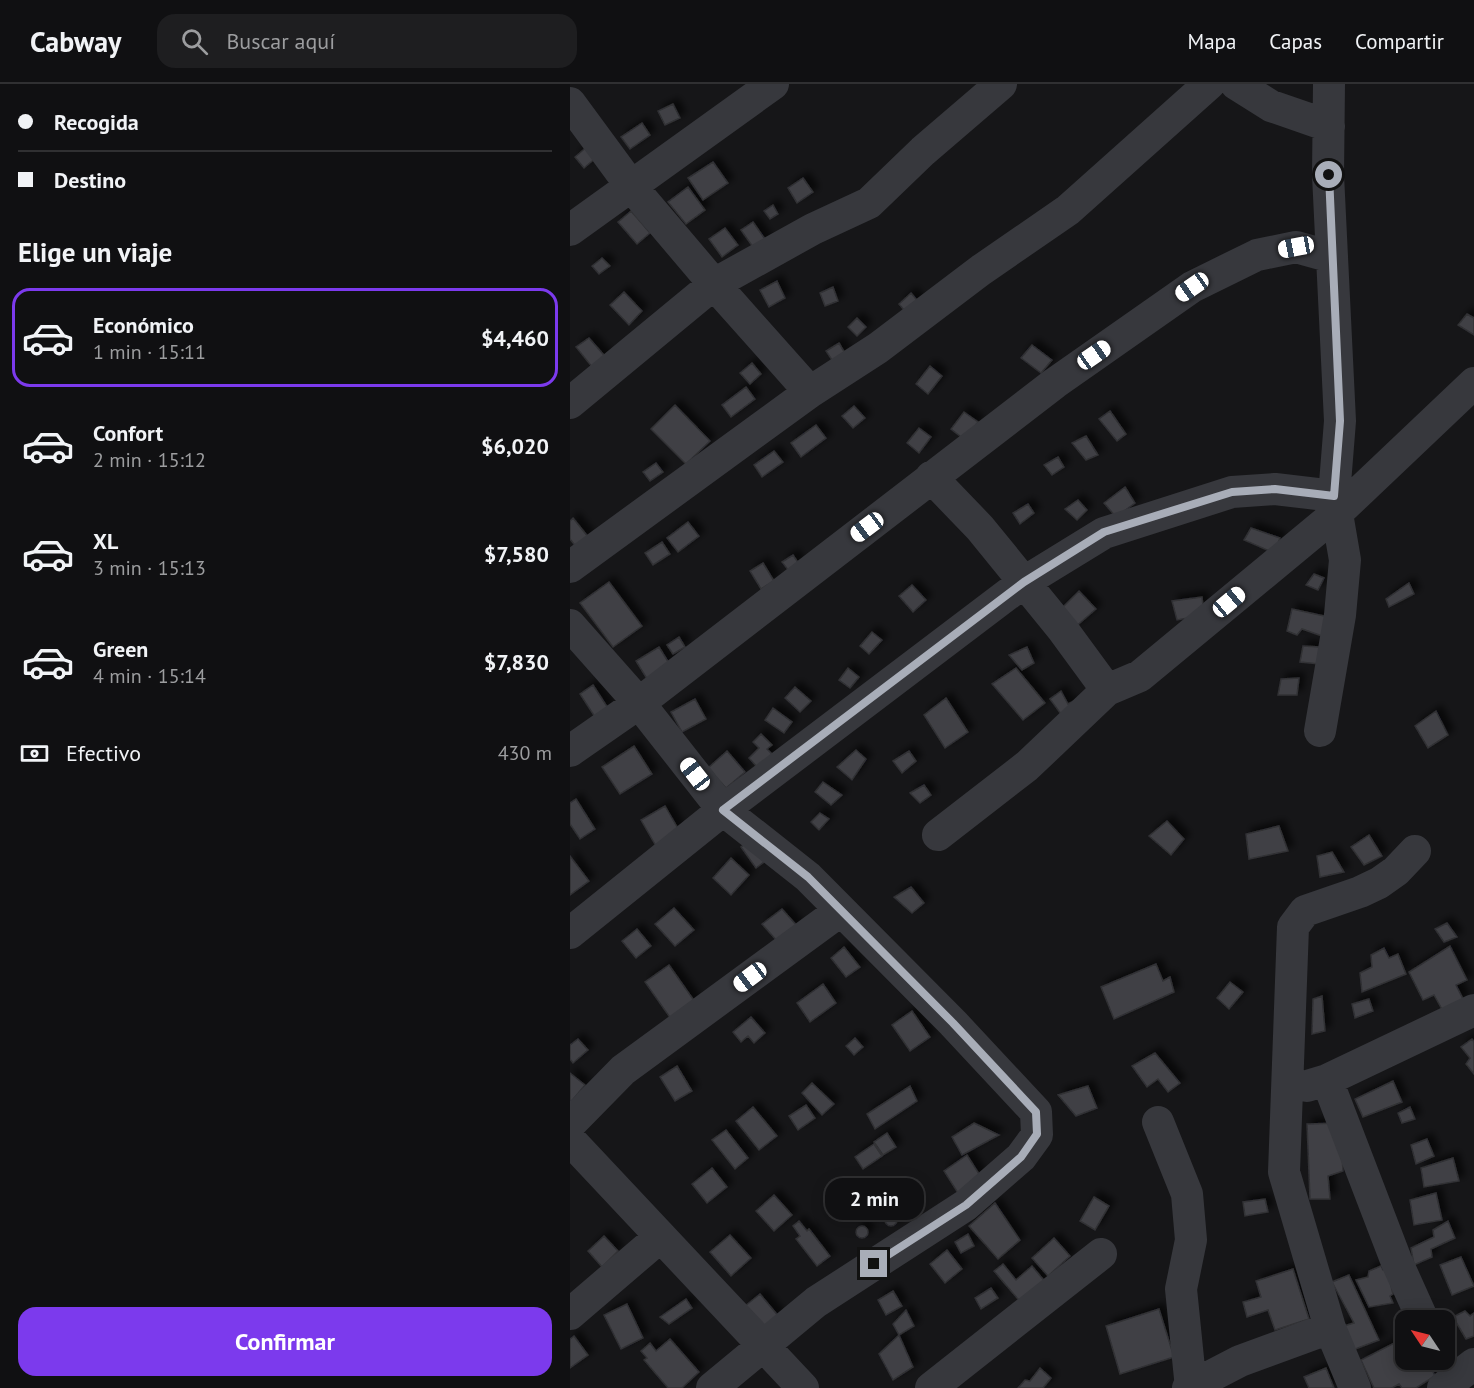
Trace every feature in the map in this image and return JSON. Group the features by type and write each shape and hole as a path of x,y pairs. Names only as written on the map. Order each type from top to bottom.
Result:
{"street":[{"path":"570,230 773,84"},
{"path":"570,403 714,284 813,229 869,203 923,151 1001,84"},
{"path":"570,567 810,392 879,348 981,270 1068,210 1209,84"},
{"path":"1236,84 1271,106 1329,126"},
{"path":"1320,731 1340,615 1345,560 1335,505 1340,421 1329,175 1329,84"},
{"path":"570,103 632,186 714,284 810,392"},
{"path":"570,751 639,703 1054,383 1192,287 1257,255 1296,247 1332,257"},
{"path":"938,835 1027,766 1107,690 1140,676 1474,383"},
{"path":"931,477 980,528 1107,690"},
{"path":"570,933 723,810 1024,582 1104,532 1232,492 1275,489 1335,505"},
{"path":"570,625 639,703 723,810 808,877 953,1023 1036,1112 1037,1134 1021,1157 966,1205 816,1302 712,1388"},
{"path":"1355,1388 1330,1328 1284,1172 1293,927 1305,911 1360,892 1378,883 1396,871 1415,851"},
{"path":"570,1124 623,1070 840,911"},
{"path":"1286,1090 1310,1086 1327,1080 1474,1010"},
{"path":"1327,1080 1396,1260 1418,1310"},
{"path":"1158,1122 1187,1194 1191,1240 1181,1288 1190,1388 1240,1361 1330,1328"},
{"path":"570,1140 803,1388"},
{"path":"570,1314 660,1237"},
{"path":"931,1388 1101,1254"}],"building":[{"path":"673,104 680,118 665,125 658,111"},
{"path":"642,123 650,135 630,149 621,137"},
{"path":"589,145 598,156 584,168 575,157"},
{"path":"713,162 728,183 703,200 688,178"},
{"path":"803,178 813,192 797,203 788,188"},
{"path":"688,187 705,210 686,224 668,202"},
{"path":"773,205 778,214 770,219 764,211"},
{"path":"631,211 650,233 637,244 618,222"},
{"path":"753,222 767,242 755,250 741,230"},
{"path":"725,228 738,245 722,257 709,239"},
{"path":"602,258 610,266 599,274 592,266"},
{"path":"777,281 785,298 769,307 760,290"},
{"path":"833,287 838,301 825,306 820,293"},
{"path":"624,292 642,311 629,325 610,305"},
{"path":"911,293 921,305 909,316 899,304"},
{"path":"1467,314 1474,318 1474,335 1458,325"},
{"path":"857,318 866,327 857,336 848,327"},
{"path":"589,338 610,362 597,373 576,347"},
{"path":"839,343 846,355 834,363 826,351"},
{"path":"1032,345 1052,360 1041,373 1021,358"},
{"path":"752,363 761,374 750,384 740,373"},
{"path":"930,366 942,376 928,394 916,384"},
{"path":"746,387 755,399 731,417 722,405"},
{"path":"675,405 710,441 686,464 651,429"},
{"path":"854,406 865,418 853,428 842,416"},
{"path":"1110,411 1126,434 1117,441 1099,419"},
{"path":"964,412 978,422 965,440 951,429"},
{"path":"816,425 826,438 801,457 791,443"},
{"path":"919,428 931,437 919,453 907,443"},
{"path":"1086,436 1098,455 1086,460 1072,443"},
{"path":"774,451 783,462 762,477 754,465"},
{"path":"1058,457 1064,467 1052,475 1044,465"},
{"path":"656,463 663,472 650,481 643,472"},
{"path":"1125,487 1135,503 1116,517 1104,503"},
{"path":"1078,500 1087,510 1077,520 1065,509"},
{"path":"1028,504 1034,513 1020,524 1013,513"},
{"path":"573,518 589,538 577,548 570,539 570,521"},
{"path":"688,522 699,536 678,552 667,538"},
{"path":"1251,528 1280,538 1274,553 1244,540"},
{"path":"662,542 670,554 653,565 645,553"},
{"path":"793,555 799,564 789,571 782,562"},
{"path":"763,563 774,581 761,589 750,571"},
{"path":"1314,574 1324,578 1318,590 1306,585"},
{"path":"609,582 642,626 613,647 580,603"},
{"path":"1409,583 1414,594 1389,607 1386,599"},
{"path":"912,585 926,600 913,612 899,596"},
{"path":"1079,591 1096,609 1073,629 1058,612"},
{"path":"1202,597 1204,615 1177,620 1172,601"},
{"path":"1292,609 1329,617 1322,636 1302,629 1297,635 1287,631"},
{"path":"872,632 882,640 869,654 860,646"},
{"path":"679,637 685,647 673,654 667,645"},
{"path":"1303,646 1320,647 1319,664 1300,662"},
{"path":"659,647 672,668 649,682 636,661"},
{"path":"1027,647 1034,663 1022,670 1009,655"},
{"path":"848,668 859,677 850,688 839,680"},
{"path":"1016,668 1045,703 1023,720 992,684"},
{"path":"1299,678 1297,695 1278,695 1281,679"},
{"path":"593,685 608,708 595,717 580,694"},
{"path":"795,687 811,701 800,712 785,698"},
{"path":"1061,691 1068,704 1074,701 1066,721 1050,699"},
{"path":"946,698 968,732 945,748 924,715"},
{"path":"695,699 706,719 682,732 671,712"},
{"path":"773,708 792,722 784,733 765,720"},
{"path":"1436,711 1448,735 1428,748 1415,726"},
{"path":"761,734 772,745 767,749 774,756 759,769 749,758 759,748 753,742"},
{"path":"634,746 652,774 620,794 602,767"},
{"path":"856,750 866,759 852,780 837,767"},
{"path":"727,751 745,772 726,788 708,768"},
{"path":"909,751 916,761 902,773 893,761"},
{"path":"823,782 842,795 831,805 815,792"},
{"path":"924,785 931,795 920,803 910,793"},
{"path":"576,799 595,829 580,839 570,824 570,803"},
{"path":"665,806 680,832 656,846 641,820"},
{"path":"820,813 829,819 819,830 811,822"},
{"path":"1167,821 1184,839 1171,855 1149,836"},
{"path":"1279,826 1288,851 1249,859 1246,834"},
{"path":"1369,835 1382,856 1364,865 1351,847"},
{"path":"749,841 764,862 756,868 741,847"},
{"path":"1332,852 1344,872 1320,877 1317,856"},
{"path":"570,856 589,881 570,895"},
{"path":"731,858 749,875 731,895 713,878"},
{"path":"911,887 924,903 912,913 894,897"},
{"path":"674,908 694,930 675,946 655,924"},
{"path":"782,909 798,927 778,942 762,924"},
{"path":"1447,923 1457,937 1444,942 1435,929"},
{"path":"637,929 651,946 636,958 622,941"},
{"path":"1450,946 1467,980 1456,985 1464,1001 1443,1011 1434,995 1423,1000 1409,972"},
{"path":"844,947 860,967 846,977 831,958"},
{"path":"1384,948 1389,958 1398,954 1406,974 1362,992 1360,973 1372,967 1371,955"},
{"path":"1156,964 1163,981 1170,977 1174,992 1114,1019 1101,987"},
{"path":"669,965 700,1009 676,1026 645,982"},
{"path":"1230,982 1243,992 1229,1009 1217,998"},
{"path":"823,984 836,1003 810,1022 797,1003"},
{"path":"1322,996 1325,1031 1312,1034 1313,999"},
{"path":"1369,999 1373,1011 1355,1018 1352,1004"},
{"path":"912,1011 930,1037 910,1051 892,1025"},
{"path":"751,1017 765,1033 754,1043 748,1036 741,1042 733,1032"},
{"path":"855,1038 863,1047 854,1055 846,1046"},
{"path":"578,1039 588,1050 573,1063 570,1059 570,1045"},
{"path":"1472,1039 1474,1042 1474,1074 1466,1064 1470,1058 1461,1047"},
{"path":"1155,1053 1180,1083 1168,1092 1158,1079 1147,1087 1132,1066"},
{"path":"677,1066 692,1091 675,1101 660,1077"},
{"path":"570,1073 585,1085 570,1103"},
{"path":"1393,1081 1402,1102 1363,1117 1355,1099"},
{"path":"812,1083 834,1104 822,1115 802,1093"},
{"path":"910,1086 917,1101 875,1129 867,1114"},
{"path":"1088,1086 1097,1108 1076,1116 1058,1095"},
{"path":"806,1105 815,1118 798,1130 789,1116"},
{"path":"753,1107 777,1136 759,1150 736,1121"},
{"path":"1410,1107 1415,1119 1402,1123 1398,1113"},
{"path":"974,1123 999,1135 962,1155 952,1137"},
{"path":"1340,1123 1343,1171 1328,1176 1330,1199 1310,1199 1307,1124"},
{"path":"726,1130 748,1158 735,1169 712,1140"},
{"path":"887,1133 896,1147 883,1155 874,1142"},
{"path":"1427,1139 1434,1156 1416,1164 1411,1145"},
{"path":"874,1144 882,1156 863,1169 855,1157"},
{"path":"967,1155 981,1177 958,1193 944,1171"},
{"path":"1453,1158 1459,1181 1424,1187 1421,1168"},
{"path":"712,1168 727,1187 707,1203 692,1184"},
{"path":"1436,1193 1442,1220 1414,1225 1410,1200"},
{"path":"774,1195 792,1215 774,1231 756,1211"},
{"path":"1094,1197 1109,1206 1095,1230 1080,1221"},
{"path":"1265,1199 1268,1212 1245,1216 1243,1202"},
{"path":"995,1203 1020,1240 998,1259 969,1226"},
{"path":"893,1214 897,1220 893,1226 889,1226 885,1218"},
{"path":"799,1221 807,1231 809,1229 830,1256 817,1266 796,1239 800,1236 793,1226"},
{"path":"1448,1221 1455,1238 1431,1249 1432,1257 1414,1265 1411,1248 1434,1237 1433,1230"},
{"path":"864,1226 867,1227 867,1237 860,1238 857,1237 856,1230 857,1227"},
{"path":"968,1234 974,1246 961,1253 955,1242"},
{"path":"730,1235 751,1258 731,1276 710,1252"},
{"path":"604,1236 618,1251 602,1267 588,1251"},
{"path":"1054,1238 1070,1256 1048,1276 1032,1258"},
{"path":"947,1250 962,1269 945,1283 930,1264"},
{"path":"1461,1257 1474,1286 1452,1295 1440,1265"},
{"path":"1003,1264 1016,1280 1032,1266 1047,1284 1023,1305 994,1271"},
{"path":"1381,1266 1383,1270 1387,1269 1393,1303 1369,1307 1356,1280 1368,1277 1369,1271"},
{"path":"1293,1269 1309,1319 1275,1330 1268,1310 1247,1317 1243,1302 1261,1297 1256,1281"},
{"path":"1349,1275 1379,1340 1350,1351 1340,1327 1354,1323 1332,1282"},
{"path":"991,1288 998,1298 981,1309 975,1298"},
{"path":"893,1291 902,1306 886,1315 878,1300"},
{"path":"760,1294 780,1318 765,1330 745,1306"},
{"path":"686,1299 692,1308 669,1324 660,1317"},
{"path":"627,1304 643,1338 621,1349 604,1315"},
{"path":"1159,1309 1174,1357 1120,1374 1106,1326"},
{"path":"906,1310 914,1326 899,1335 893,1324"},
{"path":"1465,1311 1470,1316 1474,1313 1474,1336 1466,1339 1455,1320 1455,1316"},
{"path":"899,1335 913,1367 893,1380 879,1354"},
{"path":"574,1336 588,1355 570,1368 570,1339"},
{"path":"670,1339 699,1372 682,1388 668,1388 644,1360 647,1358 641,1351 650,1343 656,1351"},
{"path":"1395,1343 1395,1370 1432,1370 1435,1376 1416,1388 1402,1388 1399,1384 1392,1388 1374,1388 1361,1360"},
{"path":"1040,1368 1051,1378 1043,1388 1018,1388 1025,1380 1030,1381"},
{"path":"1326,1368 1334,1388 1309,1388 1304,1377"}],"route":[{"path":"874,1264 966,1205 1021,1157 1037,1134 1036,1112 953,1023 808,877 773,847 723,810 1024,582 1104,532 1232,492 1275,489 1334,496 1340,421 1329,175"}]}
